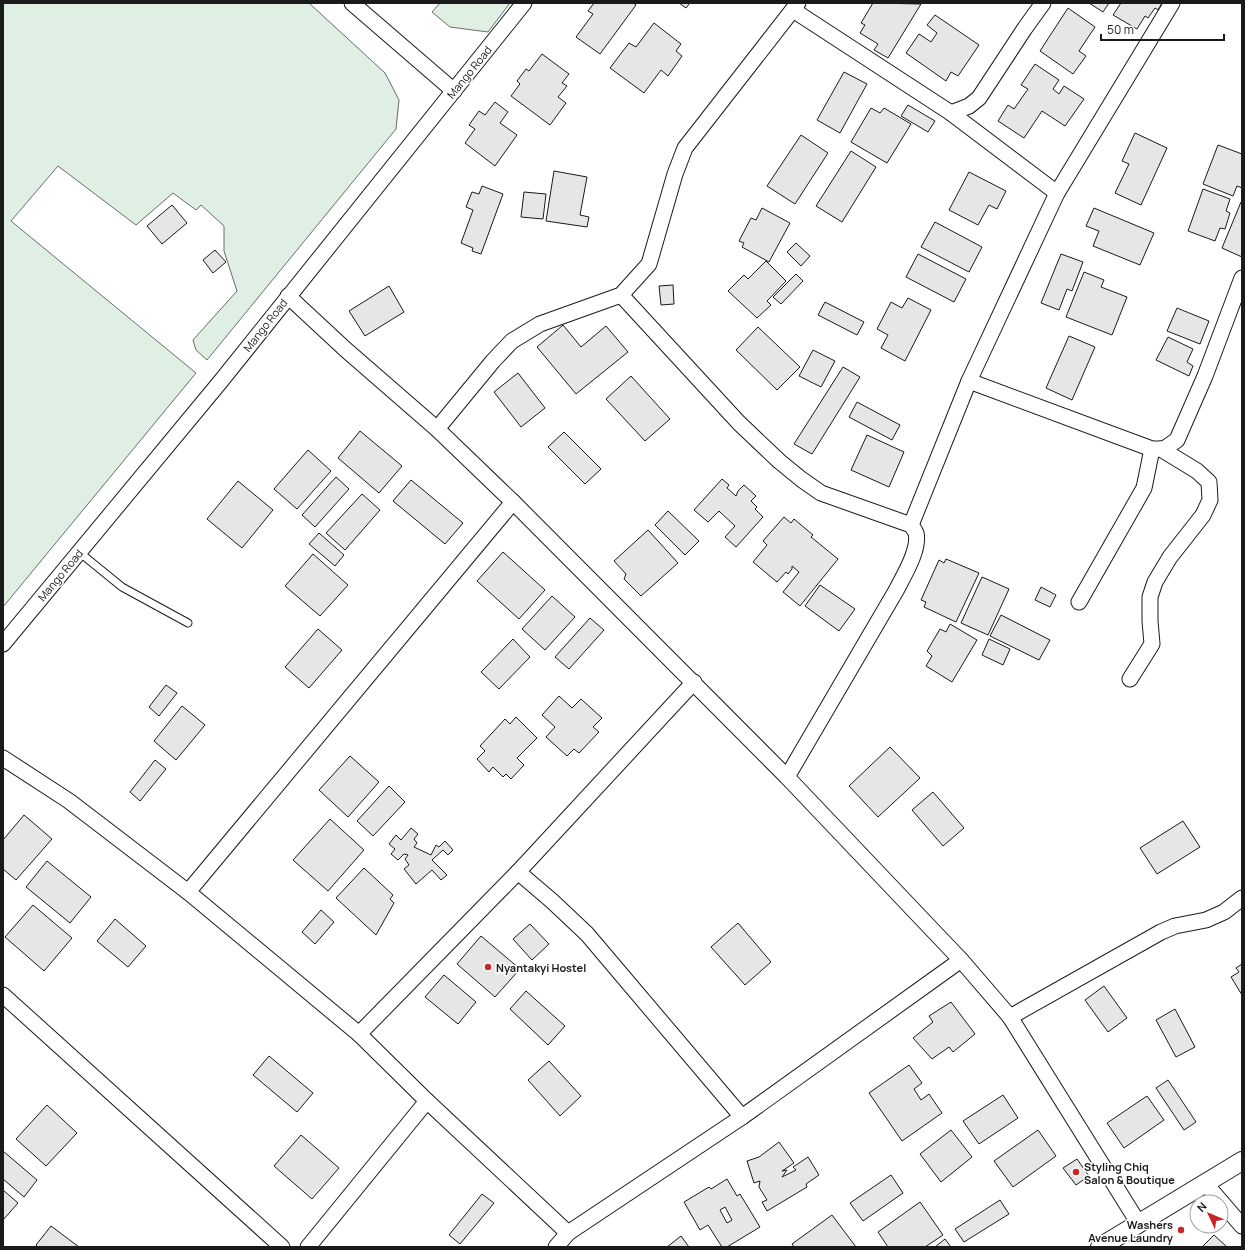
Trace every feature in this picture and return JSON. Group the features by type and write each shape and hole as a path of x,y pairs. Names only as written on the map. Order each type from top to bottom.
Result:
{"street":[{"path":"352,3 454,91"},
{"name":"Mango Road","path":"3,644 221,381 524,3"},
{"path":"951,112 969,106 978,98 1043,3"},
{"path":"911,525 969,381 1057,193 1172,3"},
{"path":"437,429 493,360 512,341 540,324 621,295 649,264 675,174 685,148 796,6 951,112 1057,193"},
{"path":"1156,449 1171,445 1177,440 1205,376 1242,278"},
{"path":"621,295 739,423 779,461 801,479 821,493 911,525 916,533 916,548 908,568 884,613 787,778"},
{"path":"288,296 351,354 437,429 513,502 694,682 961,960 1010,1017 1139,1224"},
{"path":"969,381 1156,449 1197,471 1209,482 1210,500 1203,515 1170,557 1155,582 1150,597 1152,644 1130,678"},
{"path":"1079,602 1144,488 1156,449"},
{"path":"188,892 513,502"},
{"path":"359,1034 518,872 694,682"},
{"path":"3,758 69,801 188,892 359,1034 427,1101 568,1233"},
{"path":"518,872 587,934 742,1117"},
{"path":"1010,1017 1162,932 1175,926 1206,920 1224,912 1242,898"},
{"path":"556,1247 568,1233 742,1117 961,960"},
{"path":"3,996 282,1247"},
{"path":"308,1247 427,1101"},
{"path":"1100,1247 1242,1161"},
{"path":"1205,1183 1242,1226"}],"lane":[{"path":"79,552 122,587 188,623"}],"green space":[{"path":"3,3 309,3 385,73 399,100 396,129 207,360 196,350 193,340 237,291 224,251 224,226 201,205 196,210 173,193 136,225 58,166 11,221 196,373 3,607"},
{"path":"440,3 510,3 488,32 450,27 432,12"}],"building":[{"path":"594,3 633,3 636,5 600,54 576,37 593,14 588,11"},
{"path":"679,3 690,3 686,8"},
{"path":"873,3 921,4 888,58 874,50 878,44 860,33 865,25 861,23"},
{"path":"1089,3 1109,3 1103,12"},
{"path":"1121,3 1162,3 1158,10 1155,8 1148,18 1145,16 1137,29 1113,15"},
{"path":"1068,8 1095,27 1079,51 1086,56 1073,74 1040,51"},
{"path":"935,15 979,45 958,76 951,72 946,81 906,53 919,34 931,42 937,33 927,25"},
{"path":"654,23 681,44 676,51 682,56 668,76 661,70 644,93 610,68 629,43 636,47"},
{"path":"542,54 569,74 562,83 567,86 558,97 566,103 550,125 511,96 520,84 517,81 526,69 529,71"},
{"path":"1035,64 1059,80 1053,89 1059,94 1064,86 1084,99 1065,126 1042,111 1024,138 998,121 1008,105 1014,109 1028,89 1021,85"},
{"path":"844,72 867,84 840,133 817,120"},
{"path":"495,102 508,112 500,123 517,135 495,166 465,143 475,129 469,125 479,111 485,115"},
{"path":"908,105 935,121 928,132 901,116"},
{"path":"871,108 880,113 884,108 911,124 887,163 851,142"},
{"path":"1135,133 1167,148 1141,205 1115,193 1129,164 1122,161"},
{"path":"801,135 828,153 795,204 767,186"},
{"path":"1218,145 1242,154 1242,188 1237,186 1233,196 1203,184"},
{"path":"851,151 876,167 842,222 816,206"},
{"path":"554,171 587,177 580,215 589,217 587,227 546,221"},
{"path":"969,172 1006,191 997,209 989,205 978,225 949,210"},
{"path":"482,186 503,194 481,254 472,251 473,248 461,243 473,210 466,207 472,192 479,194"},
{"path":"1203,189 1230,199 1226,211 1230,213 1225,229 1220,228 1215,241 1188,231"},
{"path":"524,192 546,194 543,219 521,217"},
{"path":"1242,202 1242,257 1222,248"},
{"path":"172,205 187,223 162,244 147,226"},
{"path":"762,208 790,223 769,262 742,247 744,243 739,241 751,218 756,220"},
{"path":"1094,208 1154,233 1140,265 1093,246 1099,231 1086,226"},
{"path":"935,222 982,247 969,272 921,247"},
{"path":"796,243 810,256 801,266 787,252"},
{"path":"215,250 226,262 213,273 203,260"},
{"path":"918,254 966,279 954,302 906,277"},
{"path":"1061,254 1083,262 1072,291 1067,289 1059,310 1041,303"},
{"path":"766,261 786,281 767,301 771,305 757,318 728,291 744,275 748,279"},
{"path":"1084,272 1104,280 1101,287 1127,297 1112,335 1066,317"},
{"path":"796,274 803,281 781,304 773,297"},
{"path":"673,285 674,304 661,305 659,286"},
{"path":"389,286 404,312 365,336 349,311"},
{"path":"908,298 931,310 905,361 881,348 888,335 877,329 891,302 902,308"},
{"path":"825,302 864,322 857,335 818,315"},
{"path":"1177,308 1209,321 1200,344 1167,331"},
{"path":"563,325 581,347 606,326 628,352 576,394 537,347"},
{"path":"758,327 800,367 777,390 736,350"},
{"path":"1069,336 1095,347 1072,400 1046,388"},
{"path":"1168,337 1193,349 1187,362 1193,366 1189,376 1156,360"},
{"path":"813,350 835,361 821,387 799,376"},
{"path":"843,367 860,377 812,454 794,444"},
{"path":"518,373 545,408 521,427 494,392"},
{"path":"631,376 670,419 645,441 606,399"},
{"path":"857,402 900,425 892,440 849,417"},
{"path":"360,431 402,466 379,493 338,458"},
{"path":"564,432 601,469 585,484 548,447"},
{"path":"867,435 904,452 889,487 851,470"},
{"path":"308,450 331,471 297,509 274,489"},
{"path":"336,477 349,489 315,527 302,515"},
{"path":"722,479 729,485 727,488 736,496 738,491 744,485 756,496 751,501 757,507 755,509 763,517 736,547 725,537 735,526 719,511 708,522 694,510"},
{"path":"411,480 463,523 445,544 393,501"},
{"path":"238,481 273,510 242,548 207,519"},
{"path":"362,494 380,510 345,550 326,533"},
{"path":"668,511 699,541 685,555 655,525"},
{"path":"784,517 791,523 794,519 813,535 811,537 838,559 800,606 783,592 799,572 792,566 792,569 788,574 786,572 777,582 753,562 767,545 763,541"},
{"path":"648,530 678,563 641,596 624,579 626,574 614,561"},
{"path":"319,533 344,555 335,566 309,544"},
{"path":"503,552 545,590 519,619 477,581"},
{"path":"313,554 348,585 320,616 285,586"},
{"path":"946,559 979,573 956,622 924,607 926,602 921,600 939,560 944,563"},
{"path":"982,577 1009,589 988,635 961,623"},
{"path":"820,585 855,609 839,631 805,606"},
{"path":"1041,587 1056,595 1050,607 1035,600"},
{"path":"552,596 575,617 545,650 522,629"},
{"path":"1001,615 1050,640 1039,660 990,636"},
{"path":"590,618 604,630 569,669 555,657"},
{"path":"950,624 977,640 952,682 926,666 932,656 927,651 940,629 946,632"},
{"path":"318,629 342,650 309,688 285,667"},
{"path":"513,639 530,657 499,689 481,672"},
{"path":"989,639 1010,649 1003,665 982,655"},
{"path":"166,685 177,693 159,716 149,707"},
{"path":"559,696 572,708 581,699 602,718 593,727 599,732 579,753 574,749 567,756 546,737 555,727 542,715"},
{"path":"182,706 205,725 176,760 154,741"},
{"path":"516,717 537,738 517,758 524,765 511,779 506,774 503,777 493,767 489,772 477,759 485,751 480,746 505,719 510,724"},
{"path":"890,747 920,778 878,817 849,786"},
{"path":"350,756 379,782 348,817 319,790"},
{"path":"155,760 166,769 140,801 130,792"},
{"path":"389,786 405,802 373,836 357,821"},
{"path":"933,792 964,828 943,846 912,810"},
{"path":"24,815 52,839 16,880 3,869 3,840"},
{"path":"330,819 364,850 328,891 293,860"},
{"path":"1183,821 1200,847 1157,874 1140,848"},
{"path":"411,828 418,834 414,839 417,843 414,847 431,855 436,845 439,847 445,841 453,850 448,855 443,850 432,860 447,875 441,880 432,870 416,884 404,869 409,865 405,859 408,855 404,854 398,860 391,854 395,849 389,844 396,835 401,840"},
{"path":"47,861 91,897 70,923 26,887"},
{"path":"364,868 393,895 390,899 394,903 376,935 336,898"},
{"path":"33,905 72,938 44,971 5,937"},
{"path":"321,910 334,922 315,944 302,932"},
{"path":"115,919 146,946 128,967 97,941"},
{"path":"738,923 771,962 745,985 711,947"},
{"path":"530,924 549,944 532,960 513,939"},
{"name":"Nyantakyi Hostel","path":"481,936 520,969 495,997 457,964"},
{"path":"1242,964 1242,995 1231,977 1239,972 1236,968"},
{"path":"444,975 476,1002 458,1024 425,997"},
{"path":"1104,986 1127,1018 1108,1032 1085,1000"},
{"path":"526,991 565,1026 548,1045 510,1009"},
{"path":"951,1002 975,1034 953,1052 949,1047 932,1059 913,1038 933,1022 929,1016"},
{"path":"1175,1009 1195,1047 1176,1057 1156,1020"},
{"path":"269,1056 313,1093 297,1112 253,1075"},
{"path":"549,1061 581,1096 560,1116 528,1080"},
{"path":"909,1065 922,1083 914,1089 921,1100 929,1094 942,1113 902,1141 869,1093"},
{"path":"1168,1080 1196,1122 1184,1130 1156,1088"},
{"path":"1003,1095 1018,1118 979,1144 963,1121"},
{"path":"1147,1096 1164,1120 1124,1148 1107,1123"},
{"path":"47,1105 77,1133 46,1166 16,1139"},
{"path":"951,1130 972,1157 941,1182 920,1154"},
{"path":"1038,1130 1056,1156 1013,1187 994,1161"},
{"path":"301,1135 339,1168 312,1199 274,1166"},
{"path":"779,1142 794,1163 782,1171 787,1170 782,1177 796,1170 793,1167 808,1157 819,1175 806,1184 807,1187 767,1211 762,1202 767,1200 759,1187 760,1181 754,1183 747,1161 759,1157"},
{"path":"3,1151 37,1180 24,1197 3,1179"},
{"name":"Styling Chiq Salon & Boutique","path":"1077,1159 1089,1176 1076,1185 1063,1168"},
{"path":"891,1175 903,1193 863,1221 850,1203"},
{"path":"727,1179 737,1196 740,1194 760,1227 727,1247 722,1247 708,1225 700,1230 684,1202 709,1187 711,1189","holes":["725,1207 732,1220 727,1223 720,1210"]},
{"path":"3,1190 18,1203 3,1220"},
{"path":"482,1194 494,1203 460,1244 449,1235"},
{"path":"1000,1200 1009,1214 964,1242 955,1229"},
{"path":"920,1202 943,1235 925,1247 888,1247 878,1232"},
{"path":"832,1215 856,1247 794,1247 792,1244"},
{"path":"51,1226 79,1247 38,1247 36,1245"},
{"path":"1214,1235 1227,1247 1202,1247"},
{"path":"681,1236 689,1247 667,1247"},
{"path":"945,1239 951,1247 935,1247"}],"place":[{"name":"Nyantakyi Hostel","path":"488,967"},
{"name":"Styling Chiq Salon & Boutique","path":"1076,1172"},
{"name":"Washers Avenue Laundry","path":"1181,1230"}]}
